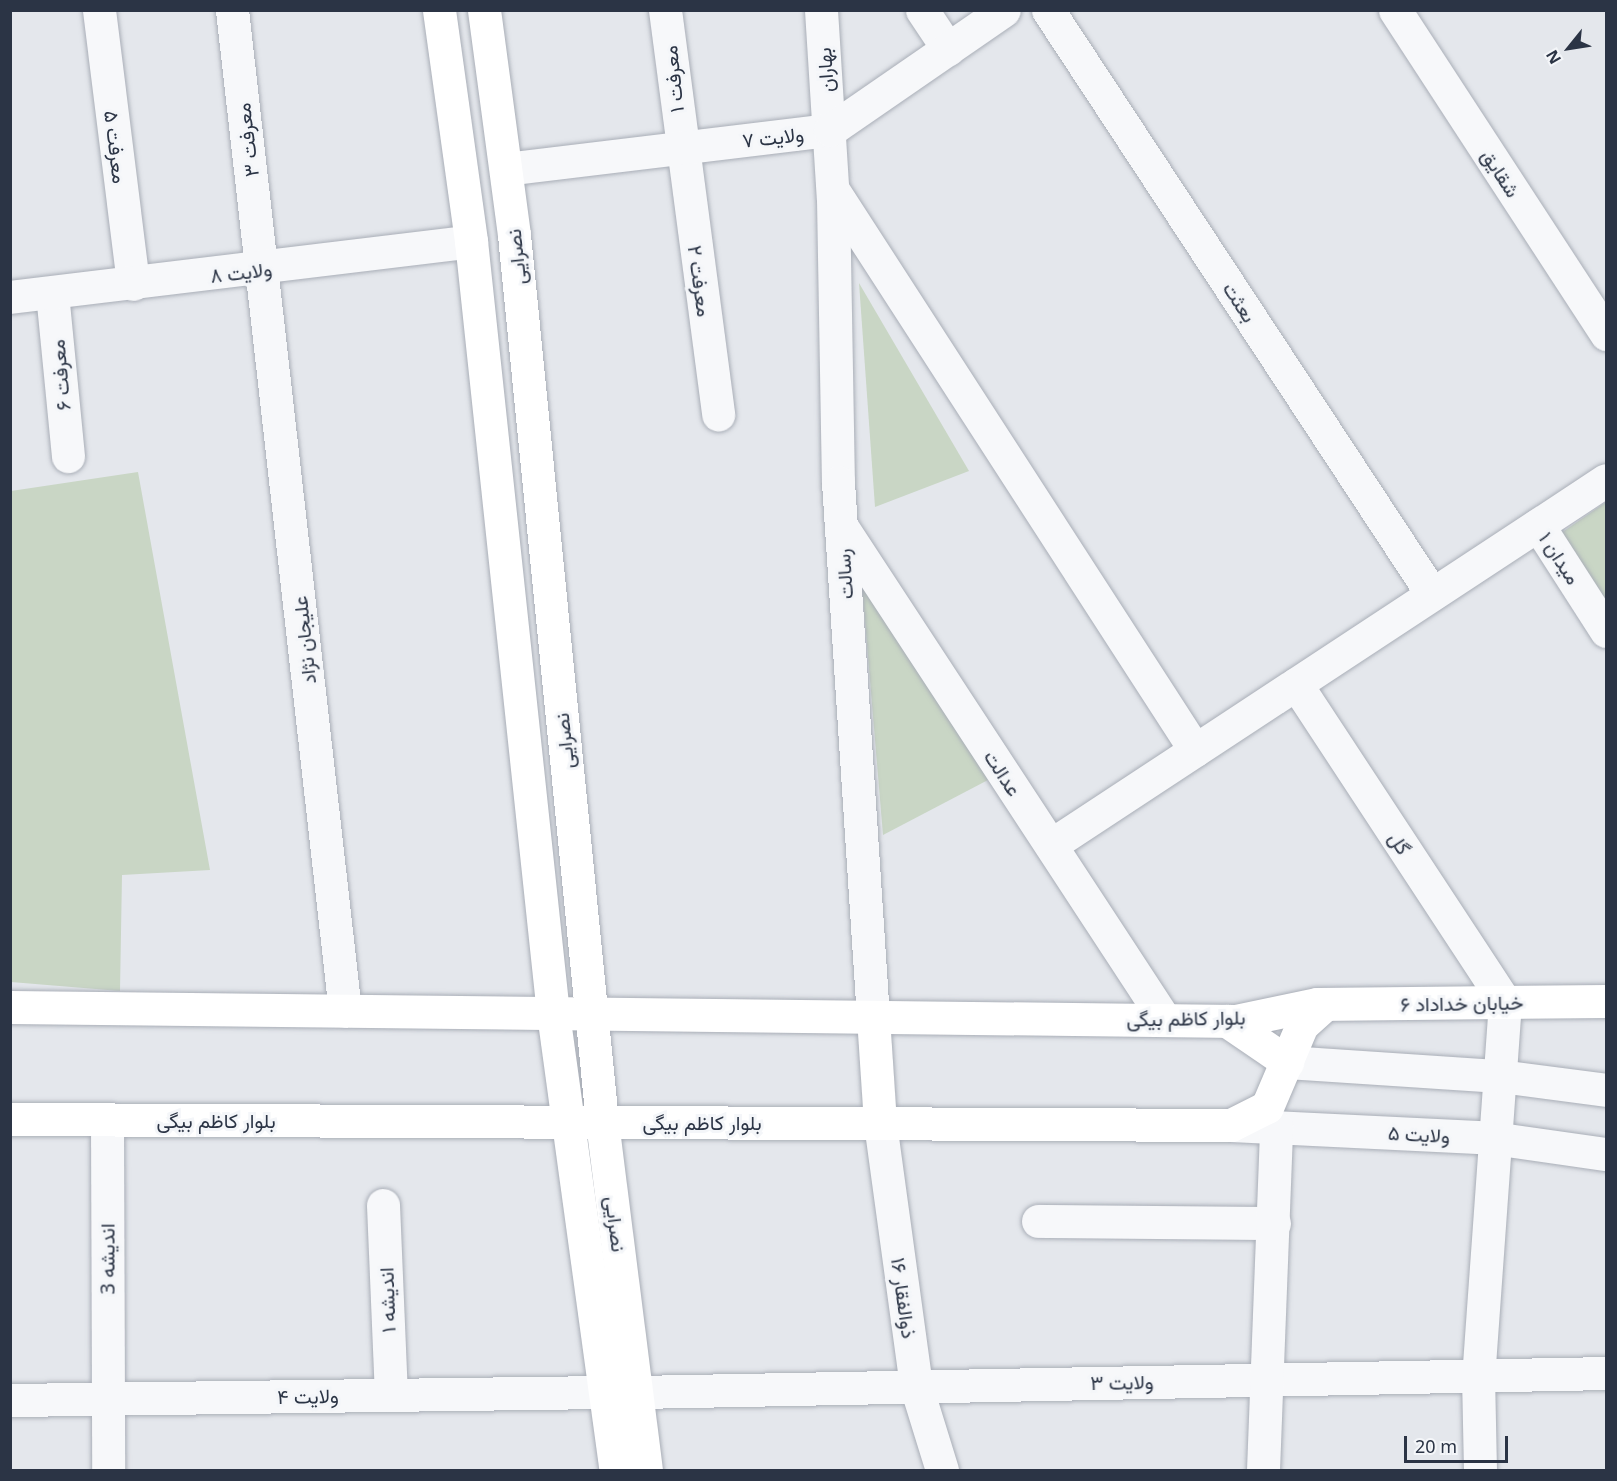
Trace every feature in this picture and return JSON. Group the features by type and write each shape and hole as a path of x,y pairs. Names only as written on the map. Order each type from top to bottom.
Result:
{"main road":[{"path":"439,10 471,241 567,1122 622,1392 616,1470"},
{"name":"نصرایی","path":"484,10 506,169 603,1122 622,1392 646,1470"},
{"name":"خیابان خداداد ۶","path":"1321,1004 1606,1001"},
{"name":"بلوار کاظم بیگی","path":"10,1007 1227,1021 1321,1004"},
{"name":"بلوار کاظم بیگی","path":"10,1119 1231,1125 1267,1107 1302,1025 1321,1004"},
{"path":"873,1017 880,1123"},
{"path":"1227,1021 1287,1062"}],"street":[{"name":"معرفت ۵","path":"99,10 133,284"},
{"name":"معرفت ۳","path":"232,10 262,270"},
{"name":"معرفت ۱","path":"665,10 681,147"},
{"name":"بهاران","path":"821,10 830,130"},
{"path":"922,10 948,49"},
{"name":"ولایت ۷","path":"506,169 830,130 1004,10"},
{"name":"بعثت","path":"1048,10 1432,594"},
{"name":"شقایق","path":"1395,11 1606,334"},
{"name":"رسالت","path":"830,130 841,526 873,1017"},
{"name":"معرفت ۲","path":"681,147 718,415"},
{"path":"833,190 1195,750"},
{"name":"ولایت ۸","path":"10,297 262,270 471,241"},
{"name":"علیجان نژاد","path":"262,270 345,1011"},
{"name":"معرفت ۶","path":"52,293 68,456"},
{"name":"میدان ۱","path":"1606,480 1538,525 1606,631"},
{"path":"1051,844 1538,525"},
{"name":"عدالت","path":"841,526 1165,1020"},
{"name":"گل","path":"1296,684 1505,1002"},
{"path":"1480,1470 1478,1375 1493,1138 1505,1002"},
{"path":"1287,1062 1500,1076 1606,1090"},
{"name":"اندیشه 3","path":"106,1120 108,1470"},
{"name":"ذوالفقار ۱۶","path":"880,1123 916,1386 942,1470"},
{"name":"ولایت ۵","path":"1231,1125 1493,1138 1606,1154"},
{"path":"1263,1470 1270,1379 1276,1127"},
{"name":"اندیشه ۱","path":"383,1205 390,1395"},
{"path":"1038,1221 1274,1223"},
{"name":"ولایت ۳","path":"622,1392 1606,1373"},
{"name":"ولایت ۴","path":"10,1400 622,1392"}],"green space":[{"path":"859,283 969,471 875,507"},
{"path":"138,472 210,870 122,875 120,991 11,982 11,491"},
{"path":"1606,502 1606,600 1561,533"},
{"path":"860,561 988,780 883,835"}]}
